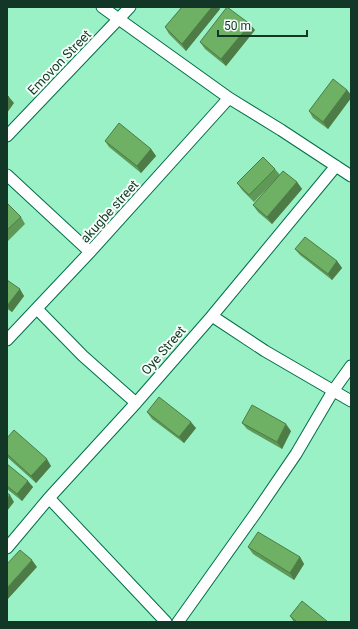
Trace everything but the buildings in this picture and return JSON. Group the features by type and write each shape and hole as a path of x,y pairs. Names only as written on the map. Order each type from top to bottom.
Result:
{"street":[{"path":"102,7 229,98 351,176"},
{"name":"Emovon Street","path":"7,136 130,7"},
{"name":"akugbe street","path":"7,340 90,252 229,98"},
{"name":"Oye Street","path":"7,548 49,498 136,404 212,316 336,166"},
{"path":"7,175 90,252"},
{"path":"37,309 83,356 136,404"},
{"path":"212,316 265,351 351,401"},
{"path":"178,622 296,454 333,391 351,366"},
{"path":"49,498 166,622"}]}
